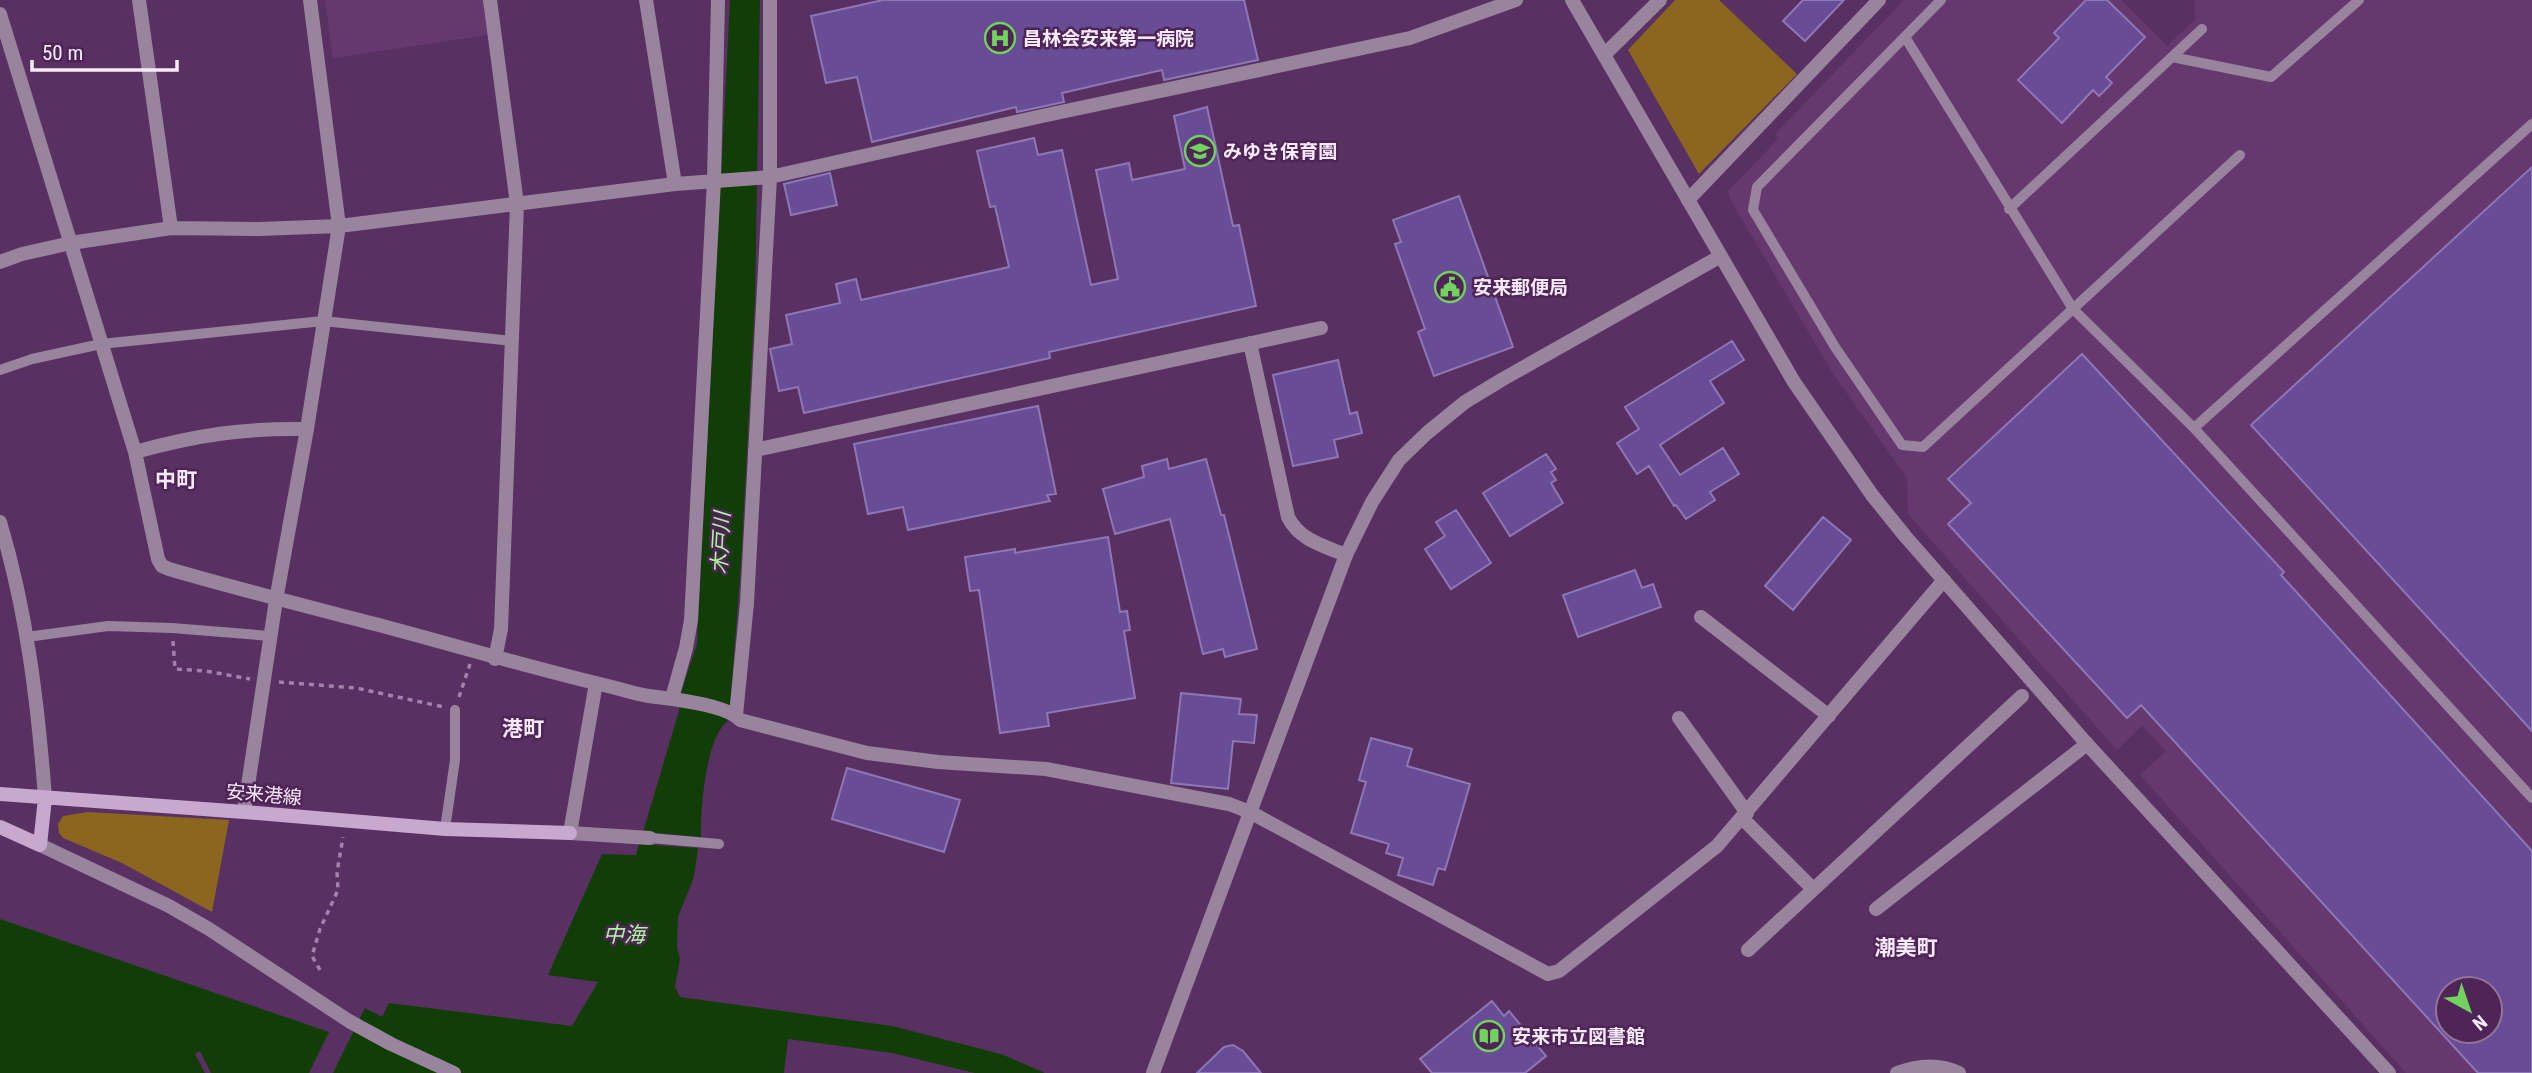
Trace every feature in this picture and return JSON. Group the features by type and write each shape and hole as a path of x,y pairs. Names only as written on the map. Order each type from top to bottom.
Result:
{"main road":[{"name":"安来港線","path":"0,794 244,811 445,830 570,833"},
{"path":"0,827 40,845 45,798"}],"street":[{"path":"139,0 171,228"},
{"path":"244,811 270,636 307,429 339,226 310,0"},
{"path":"490,0 517,204 502,629 495,659"},
{"path":"646,0 674,184"},
{"path":"674,698 691,620 716,179 718,0"},
{"path":"731,713 747,603 766,177 770,0"},
{"path":"0,262 71,243 171,228 339,226 716,179 766,177 1410,38 1516,0"},
{"path":"1572,0 1794,383 1871,495 2087,744 2389,1073"},
{"path":"1604,55 1660,0"},
{"path":"1688,200 1879,0"},
{"path":"0,14 135,452 158,559 162,566 495,659 647,696 674,698 731,713 740,720 867,753 938,762 1046,769 1229,804 1250,811 1548,974 1559,971 1707,854 1745,816 1944,580"},
{"path":"1153,1073 1346,555 1372,502 1399,460 1465,402 1721,256"},
{"path":"755,450 1321,328"},
{"path":"1250,343 1288,517 1303,537 1346,555"},
{"path":"135,452 191,437 258,429 307,429"},
{"path":"0,522 16,576 27,637 38,708 45,798"},
{"path":"1701,617 1829,716"},
{"path":"596,683 570,833 650,838"},
{"path":"1748,950 2022,696"},
{"path":"1679,718 1745,816 1814,889"},
{"path":"1876,909 2087,744"},
{"path":"40,845 147,895 209,929 349,1021 454,1073"},
{"path":"1897,1073 1927,1065 1959,1073"}],"lane":[{"path":"1941,0 1757,187 1753,210 1835,347 1902,445 1923,447 2240,155"},
{"path":"2172,57 2276,76 2360,0"},
{"path":"2010,209 2203,29"},
{"path":"1905,37 2073,309 2194,428 2532,798"},
{"path":"2194,428 2532,124"},
{"path":"0,370 32,359 101,344 323,321 513,341"},
{"path":"27,637 108,626 270,636"},
{"path":"445,830 456,760 456,710"},
{"path":"650,838 714,844"}],"path":[{"path":"172,628 175,669 206,671 264,681 356,688 456,710 474,652"},
{"path":"320,970 312,956 320,929 338,890 337,872 346,821"}],"shaded area":[{"path":"325,0 483,0 488,35 333,58"},
{"path":"1675,0 1719,0 1797,74 1699,174 1628,50"},
{"path":"1904,0 2121,0 2167,46 2195,20 2194,0 2532,0 2532,1073 2406,1073 2140,775 2166,751 2142,726 2117,750 1908,514 1907,478 1834,375 1731,201 1728,191 1778,139 1775,134"},
{"path":"88,812 229,820 212,912 122,863 63,838 58,824 63,816"}],"water":[{"name":"木戸川","path":"730,0 760,0 755,299 741,564 730,707 727,722 720,730 709,758 703,793 701,837 643,832 679,711 680,695 697,644"},
{"name":"中海","path":"639,844 698,848 694,877 678,917 677,947 680,959 675,987 680,997 892,1026 1001,1054 1045,1073 975,1073 892,1053 788,1039 784,1073 333,1073 365,1008 382,1017 389,1003 572,1026 598,982 548,975 602,854 636,855"},
{"path":"0,919 329,1032 309,1073 211,1073 200,1051 195,1054 205,1073 0,1073"}],"building":[{"path":"883,0 1244,0 1258,60 1164,80 1162,70 1062,93 1064,102 1017,112 1016,107 872,142 857,77 826,83 811,16"},
{"path":"1803,0 1844,0 1805,41 1783,21"},
{"path":"2086,0 2107,0 2145,37 2106,77 2112,83 2099,96 2093,90 2062,123 2018,80 2059,38 2054,33"},
{"path":"1207,107 1233,226 1239,225 1256,306 1049,352 1050,358 804,413 798,387 779,391 770,349 792,344 786,315 840,303 836,284 856,279 861,300 1009,267 995,206 990,207 977,151 1034,138 1038,155 1062,150 1091,285 1118,279 1096,170 1129,163 1132,180 1185,169 1174,116"},
{"path":"2532,167 2532,731 2251,425"},
{"path":"830,173 837,205 791,215 784,184"},
{"path":"1459,196 1513,347 1434,376 1418,332 1425,329 1395,244 1401,242 1393,220"},
{"path":"1732,341 1744,360 1710,381 1724,403 1660,445 1680,475 1723,448 1739,474 1710,492 1715,500 1686,519 1676,505 1674,506 1649,466 1637,474 1617,443 1639,429 1625,407"},
{"path":"2082,354 2284,572 2281,575 2532,851 2532,1073 2478,1073 2452,1045 2504,1045 2504,975 2434,975 2434,1025 2141,705 2127,718 1948,524 1971,503 1948,479"},
{"path":"1338,360 1350,414 1357,412 1362,433 1334,440 1338,457 1293,466 1273,375"},
{"path":"1038,406 1056,494 1047,495 1050,501 908,530 903,507 868,514 854,444"},
{"path":"1546,454 1556,469 1551,472 1556,480 1551,483 1563,503 1510,536 1483,493"},
{"path":"1167,459 1169,469 1206,459 1221,515 1224,515 1257,649 1225,657 1223,649 1203,654 1170,519 1115,534 1103,489 1144,477 1142,466"},
{"path":"1456,510 1491,563 1451,589 1425,549 1445,536 1436,522"},
{"path":"1823,517 1851,540 1793,610 1765,586"},
{"path":"1108,537 1120,612 1127,611 1130,630 1124,631 1135,698 1047,713 1049,726 1000,733 979,590 970,591 965,557 1015,549 1015,553"},
{"path":"1635,570 1642,588 1653,584 1661,607 1578,637 1563,595"},
{"path":"1181,693 1241,699 1239,714 1257,715 1254,743 1233,741 1228,789 1171,783"},
{"path":"1371,738 1412,749 1407,766 1470,784 1445,870 1438,868 1433,885 1398,875 1403,858 1386,853 1389,844 1351,833 1366,782 1359,780"},
{"path":"847,768 960,800 944,852 832,819"},
{"name":"安来市立図書館","path":"1492,1001 1504,1016 1509,1011 1546,1056 1525,1073 1432,1073 1420,1059"},
{"path":"1233,1045 1243,1051 1261,1073 1197,1073 1224,1047"}],"place":[{"name":"昌林会安来第一病院","path":"1000,38"},
{"name":"みゆき保育園","path":"1200,151"},
{"name":"安来郵便局","path":"1450,287"},
{"name":"安来市立図書館","path":"1489,1036"}],"district":[{"name":"中町","path":"176,480"},
{"name":"港町","path":"523,729"},
{"name":"潮美町","path":"1906,948"}]}
